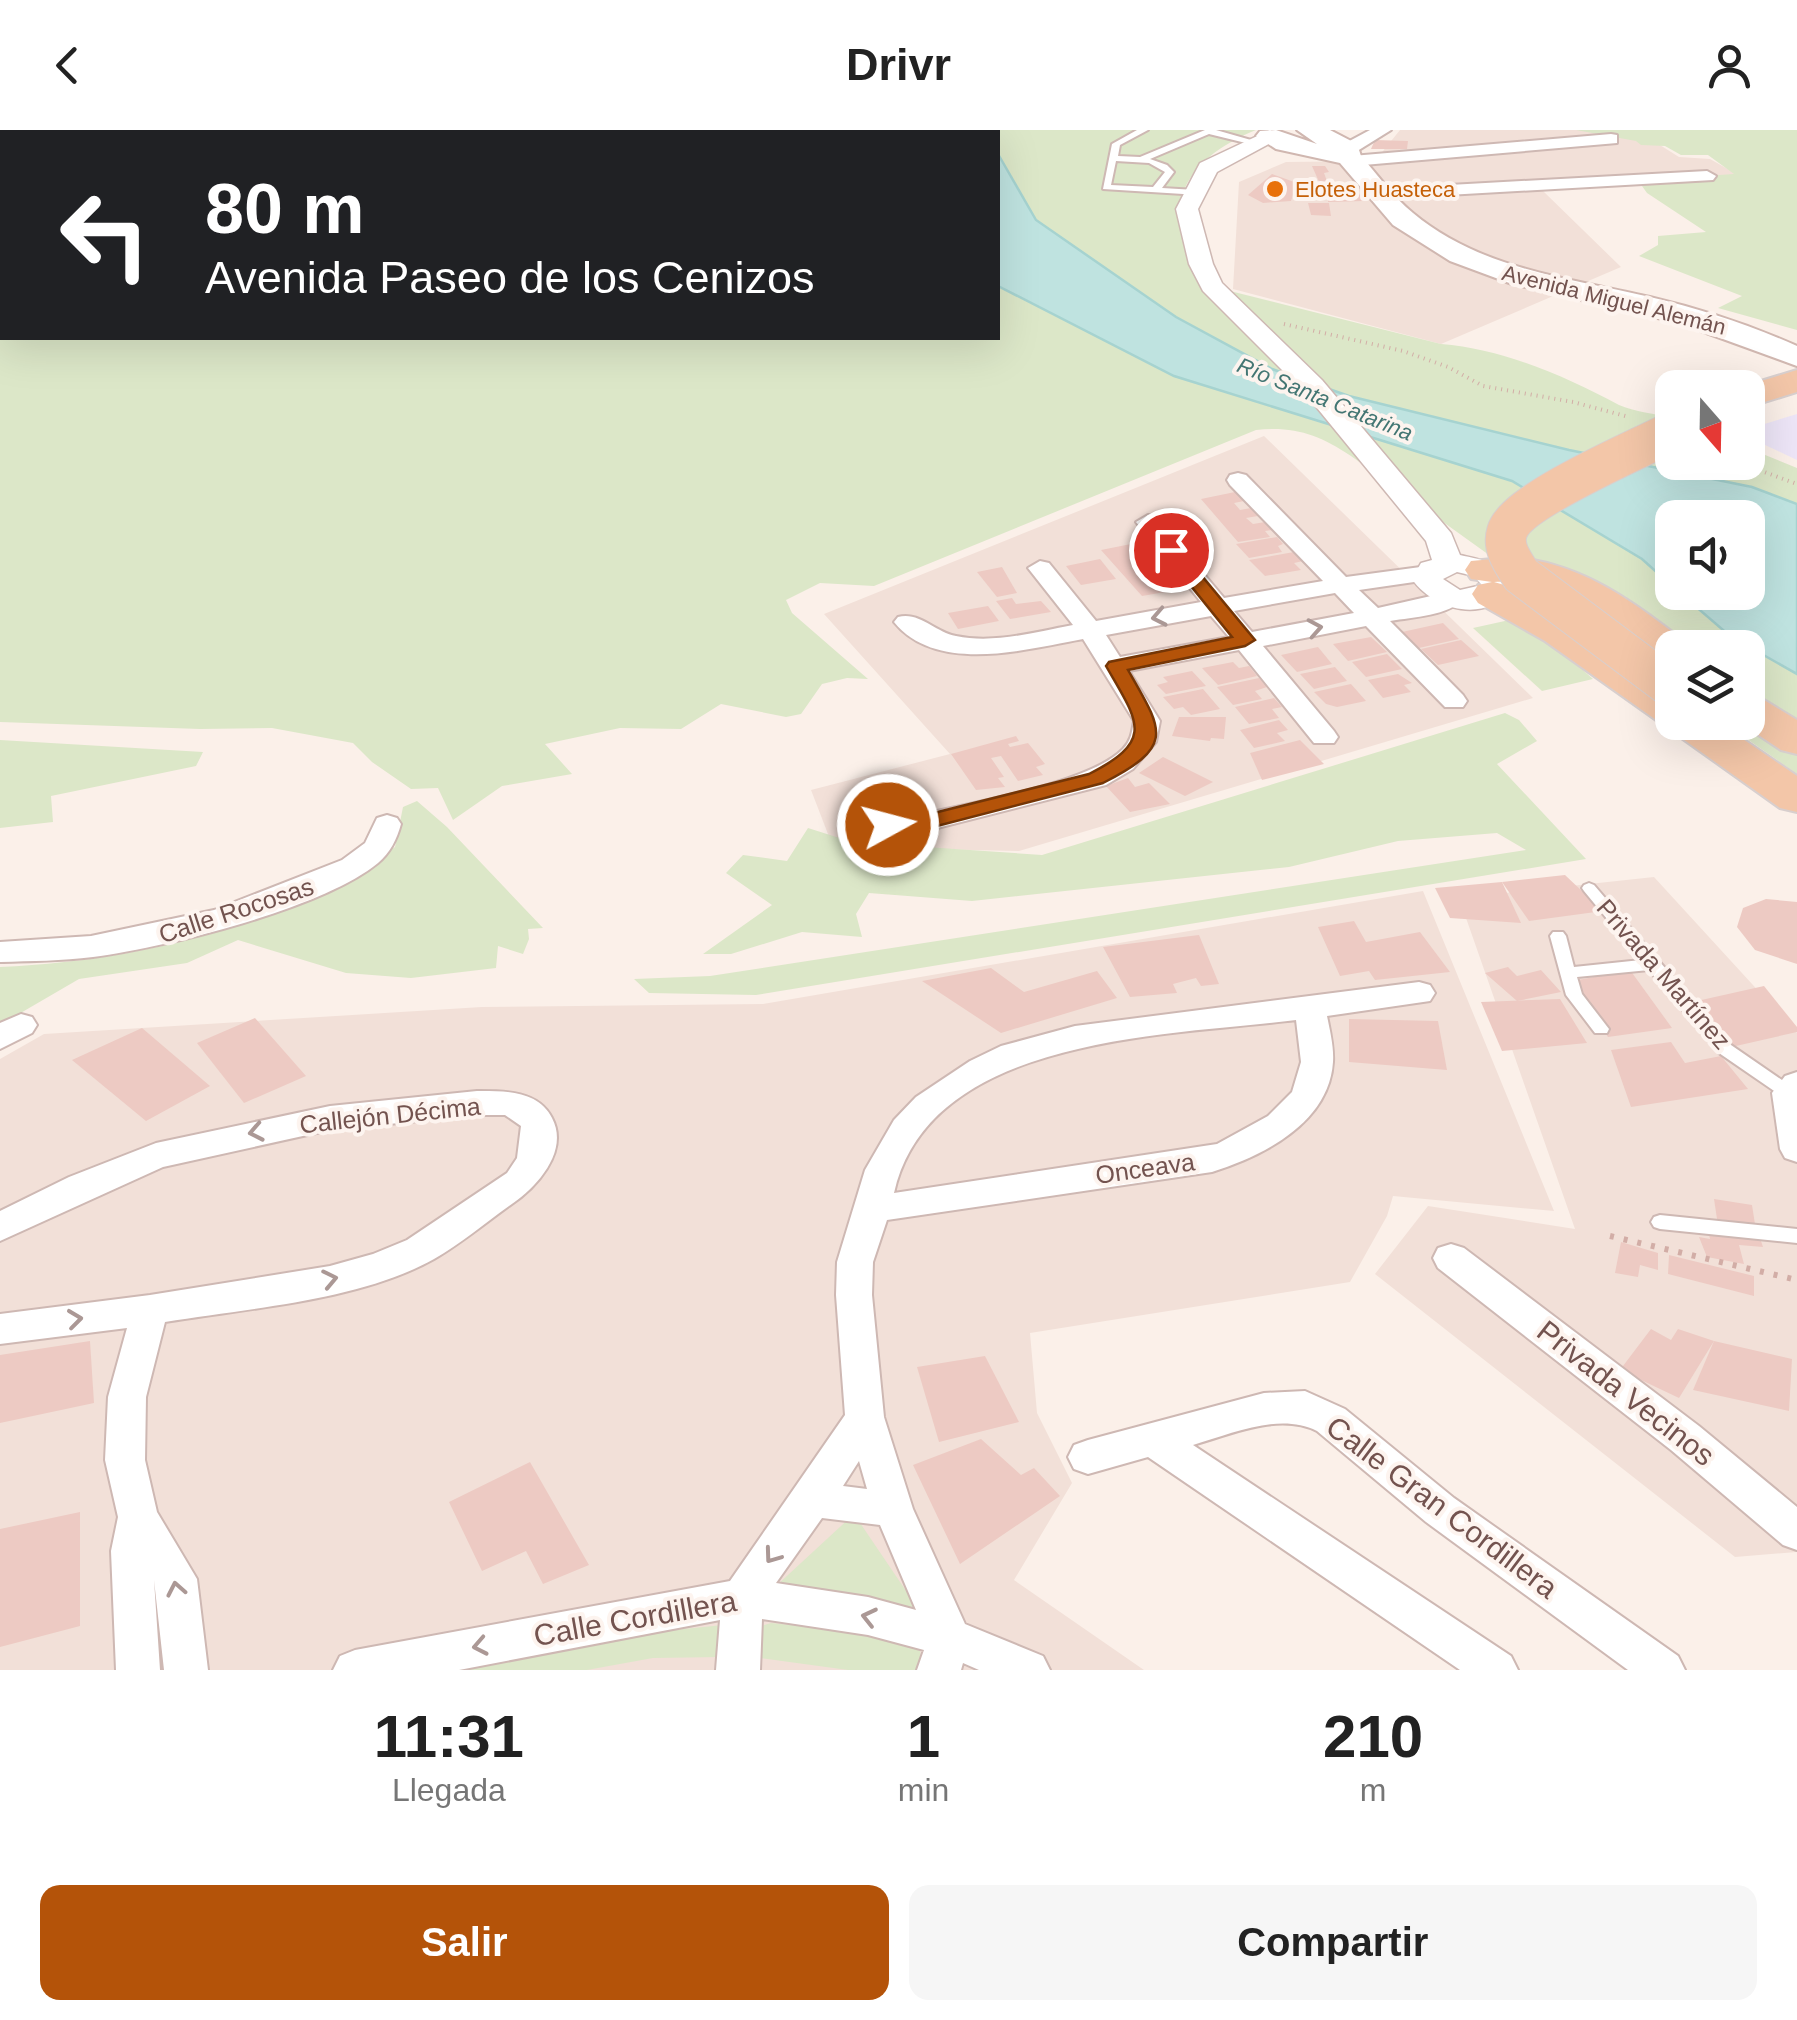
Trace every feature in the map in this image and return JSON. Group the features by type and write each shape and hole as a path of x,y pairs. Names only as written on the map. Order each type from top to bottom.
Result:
{"main road":[{"path":"1273,140 1318,136 1349,156"},
{"name":"Avenida Miguel Alemán","path":"1349,156 1369,176 1377,194 1405,220 1461,255 1503,273 1578,294 1630,302 1781,384"},
{"path":"1578,294 1709,340 1781,384"},
{"path":"1655,434 1545,508 1531,520 1522,542 1525,556 1536,572 1655,663"},
{"path":"1655,434 1519,515 1509,526 1506,540 1508,556 1522,575 1655,675"},
{"path":"1461,580 1521,566 1572,580 1655,639"},
{"path":"1461,580 1560,632 1655,700"},
{"path":"1765,733 1786,762"},
{"path":"1714,740 1797,798"},
{"path":"1748,740 1786,762"},
{"path":"1754,740 1786,762"}],"street":[{"path":"1349,156 1382,130"},
{"path":"1466,150 1478,131"},
{"path":"1231,166 1286,153 1318,136"},
{"path":"1349,156 1611,139"},
{"path":"1201,184 1273,140"},
{"path":"1273,140 1208,168 1188,208 1201,264 1212,286 1313,386 1440,539 1461,580"},
{"path":"1466,150 1512,184"},
{"path":"1377,194 1707,176"},
{"path":"1238,480 1454,702"},
{"path":"1148,522 1324,737"},
{"path":"858,810 888,825 910,826 1096,778 1123,765 1147,737 1147,721 1116,666 1040,568"},
{"path":"907,622 936,642 955,646 1090,630 1339,585 1461,580"},
{"path":"1116,666 1440,604 1461,580"},
{"name":"Calle Rocosas","path":"0,952 136,942 192,928 352,867 373,854 383,840 387,824"},
{"path":"945,1654 865,1417 854,1296 855,1262 874,1209 882,1170 906,1129 928,1105 955,1085 1013,1054 1130,1027 1419,992"},
{"name":"Onceava","path":"874,1209 1212,1159 1237,1150 1290,1115 1308,1094 1317,1063 1310,1007"},
{"path":"1793,1089 1797,1149"},
{"name":"Callejón Décima","path":"0,1226 81,1186 156,1156 330,1118 509,1103 528,1111 540,1132 534,1161 519,1182 420,1250 330,1280 150,1310 0,1329"},
{"name":"Privada Vecinos","path":"1452,1258 1686,1438 1797,1532"},
{"path":"150,1310 127,1398 125,1460 138,1517 176,1578 186,1670"},
{"name":"Calle Gran Cordillera","path":"1088,1457 1264,1409 1305,1406 1331,1420 1440,1510 1663,1670"},
{"path":"738,1670 742,1597 812,1500 865,1417"},
{"path":"1154,1440 1496,1670"},
{"path":"812,1500 893,1509"},
{"path":"138,1517 132,1551 138,1670"},
{"name":"Calle Cordillera","path":"355,1670 742,1597 868,1616 945,1654 1028,1670"}],"lane":[{"path":"1144,130 1116,144 1106,188 1156,189 1201,184"},
{"path":"1140,159 1212,131 1273,140"},
{"path":"1113,158 1140,159 1164,166 1170,172 1156,189"},
{"name":"Privada Martínez","path":"1590,888 1724,1048 1793,1089"},
{"path":"1558,936 1574,994 1600,1029"},
{"path":"1570,973 1653,964"},
{"path":"1660,1222 1797,1236"}],"path":[{"path":"1238,312 1404,351 1448,367 1483,386 1573,402 1655,428"},
{"path":"1765,472 1797,484"},
{"path":"1610,1236 1797,1280"}],"shaded area":[{"path":"1400,130 1636,130 1679,157 1710,159 1742,177 1543,191 1621,267 1441,344 1233,289 1239,182 1286,162 1375,161"},
{"path":"1797,414 1797,460 1765,445 1765,424"},
{"path":"1264,436 1533,698 1019,851 833,847 811,790 950,754 824,614"},
{"path":"1654,877 1797,1033 1797,1552 1735,1557 1375,1274 1428,1206 1575,1229 1459,898"},
{"path":"1423,891 1554,1211 1393,1196 1387,1216 1350,1282 1030,1333 1037,1413 1072,1483 1014,1580 1144,1670 0,1670 0,1059 44,1034 482,1007 763,1004"}],"green space":[{"path":"1000,130 1256,130 1209,157 1185,189 1181,202 1206,285 1487,352 1533,366 1625,407 1655,415 1655,480 1765,480 1765,455 1797,468 1797,774 1748,740 1765,740 1765,630 1655,630 1655,674 1351,456 1317,437 1283,429 1256,430 874,586 820,583 786,600 792,613 868,679 847,678 822,684 801,714 786,717 721,704 681,729 620,728 545,744 572,774 502,786 453,820 438,788 411,789 372,762 353,743 272,728 0,722 0,340 1000,340"},
{"path":"1576,130 1797,130 1797,330 1718,308 1742,296 1639,256 1658,245 1658,236 1706,232 1647,193 1642,186 1644,180 1734,174 1708,155 1681,155 1665,146 1641,145"},
{"path":"1523,617 1593,679 1542,691 1473,628"},
{"path":"1505,713 1519,720 1537,741 1497,764 1586,859 756,995 649,993 634,979 710,976 1526,850 1497,833 1398,841 1289,867 972,901 869,893 856,914 862,937 802,932 731,954 703,954 772,905 726,873 743,855 787,861 808,828 852,842 1042,855"},
{"path":"0,740 203,752 196,766 51,796 53,822 0,828"},
{"path":"417,801 543,928 528,929 523,954 498,946 496,968 411,978 346,973 238,940 187,963 79,979 0,1025 0,967 103,957 206,935 257,919 351,875 395,847 403,807"},
{"path":"854,1514 919,1610 775,1587"},
{"path":"771,1623 831,1629 912,1646 920,1651 922,1670 848,1670 760,1658 761,1626"},
{"path":"723,1625 722,1657 653,1658 587,1670 455,1670 644,1633"}],"water":[{"name":"Río Santa Catarina","path":"1000,157 1036,220 1176,317 1272,369 1349,396 1655,467 1655,480 1717,480 1752,487 1797,504 1797,674 1765,656 1765,630 1723,630 1700,610 1765,610 1765,500 1655,500 1655,571 1642,559 1512,481 1174,376 1000,287"}],"building":[{"path":"1375,140 1408,141 1407,149 1371,149"},
{"path":"1312,166 1325,166 1328,184 1320,184"},
{"name":"Elotes Huasteca","path":"1272,174 1297,183 1291,201 1263,203 1248,195"},
{"path":"1328,184 1354,184 1364,201 1328,202"},
{"path":"1308,203 1329,203 1331,216 1311,215"},
{"path":"1235,492 1244,501 1234,503 1240,510 1251,508 1258,516 1246,518 1253,524 1265,522 1272,530 1265,531 1270,537 1238,542 1201,499"},
{"path":"1277,537 1283,544 1278,546 1282,552 1249,558 1236,544"},
{"path":"1141,542 1149,551 1139,552 1147,561 1156,559 1163,567 1155,569 1176,583 1166,585 1171,591 1142,596 1101,550"},
{"path":"1294,552 1303,561 1294,563 1301,570 1265,576 1249,560"},
{"path":"1100,559 1116,579 1081,585 1066,566"},
{"path":"1002,567 1017,593 997,597 977,572"},
{"path":"1012,598 1016,604 1041,601 1051,612 1010,619 996,601"},
{"path":"988,606 999,621 958,629 948,613"},
{"path":"1443,623 1459,639 1419,648 1402,632"},
{"path":"1371,637 1387,652 1348,661 1333,644"},
{"path":"1461,640 1479,656 1438,665 1421,649"},
{"path":"1318,647 1332,664 1297,672 1281,655"},
{"path":"1387,654 1402,669 1366,677 1352,662"},
{"path":"1233,662 1239,668 1249,666 1257,676 1218,685 1202,668"},
{"path":"1335,667 1347,681 1314,689 1300,674"},
{"path":"1192,671 1206,686 1166,694 1157,685 1168,682 1163,677"},
{"path":"1398,674 1412,683 1404,685 1411,692 1383,698 1368,680"},
{"path":"1259,678 1267,687 1255,691 1262,699 1233,705 1217,687"},
{"path":"1351,684 1366,701 1337,707 1326,704 1314,692"},
{"path":"1203,689 1220,709 1191,715 1183,707 1174,709 1163,697"},
{"path":"1274,698 1282,707 1272,709 1279,718 1249,724 1235,707"},
{"path":"1179,717 1226,717 1224,739 1172,736"},
{"path":"1279,720 1288,730 1277,733 1285,741 1254,748 1240,730"},
{"path":"1016,736 1019,741 1008,744 1010,747 1028,743 1045,764 1036,767 1043,775 1018,781 1001,756 991,758 1004,777 998,778 1005,787 976,790 951,754"},
{"path":"1300,740 1324,764 1262,780 1250,753"},
{"path":"1163,757 1213,782 1185,796 1139,773"},
{"path":"1128,778 1135,787 1149,783 1170,804 1130,812 1106,786"},
{"path":"1565,875 1603,911 1529,921 1502,882"},
{"path":"1502,882 1521,923 1450,918 1435,888"},
{"path":"1766,899 1797,902 1797,964 1755,950 1737,927 1743,908"},
{"path":"1354,921 1366,942 1420,932 1450,972 1375,980 1369,971 1340,976 1318,927"},
{"path":"1199,935 1219,984 1201,986 1196,978 1173,984 1177,993 1130,997 1103,947"},
{"path":"1508,967 1517,976 1541,970 1561,992 1517,1001 1485,973"},
{"path":"991,968 1024,992 1097,971 1117,998 1001,1033 922,981"},
{"path":"1630,970 1672,1028 1608,1037 1573,981"},
{"path":"1764,986 1797,1032 1727,1048 1688,1003"},
{"path":"1560,999 1587,1043 1502,1051 1481,1002"},
{"path":"255,1018 306,1076 244,1103 197,1043"},
{"path":"1349,1019 1438,1021 1447,1070 1349,1062"},
{"path":"142,1028 210,1086 146,1121 72,1060"},
{"path":"1671,1042 1685,1063 1721,1056 1748,1089 1631,1107 1611,1050"},
{"path":"1714,1199 1752,1205 1755,1224 1717,1219"},
{"path":"1708,1230 1759,1235 1763,1247 1739,1245 1744,1264 1707,1257 1699,1237 1710,1239"},
{"path":"1621,1242 1658,1253 1658,1270 1640,1265 1638,1277 1615,1273"},
{"path":"1669,1255 1754,1276 1754,1296 1668,1274"},
{"path":"1651,1329 1671,1340 1678,1329 1714,1341 1679,1398 1620,1370"},
{"path":"90,1341 94,1403 0,1423 0,1355"},
{"path":"1714,1341 1792,1359 1789,1411 1693,1390"},
{"path":"985,1356 1019,1422 939,1442 917,1367"},
{"path":"981,1439 1021,1475 1034,1468 1060,1496 960,1564 913,1465"},
{"path":"530,1462 589,1565 543,1584 526,1551 482,1571 449,1502"},
{"path":"80,1512 80,1626 0,1647 0,1529"}],"place":[{"name":"Elotes Huasteca","path":"1275,189"}],"route":[{"path":"888,825 910,826 1096,778 1123,765 1139,750 1147,737 1147,721 1116,666 1245,640 1171,550"}]}
